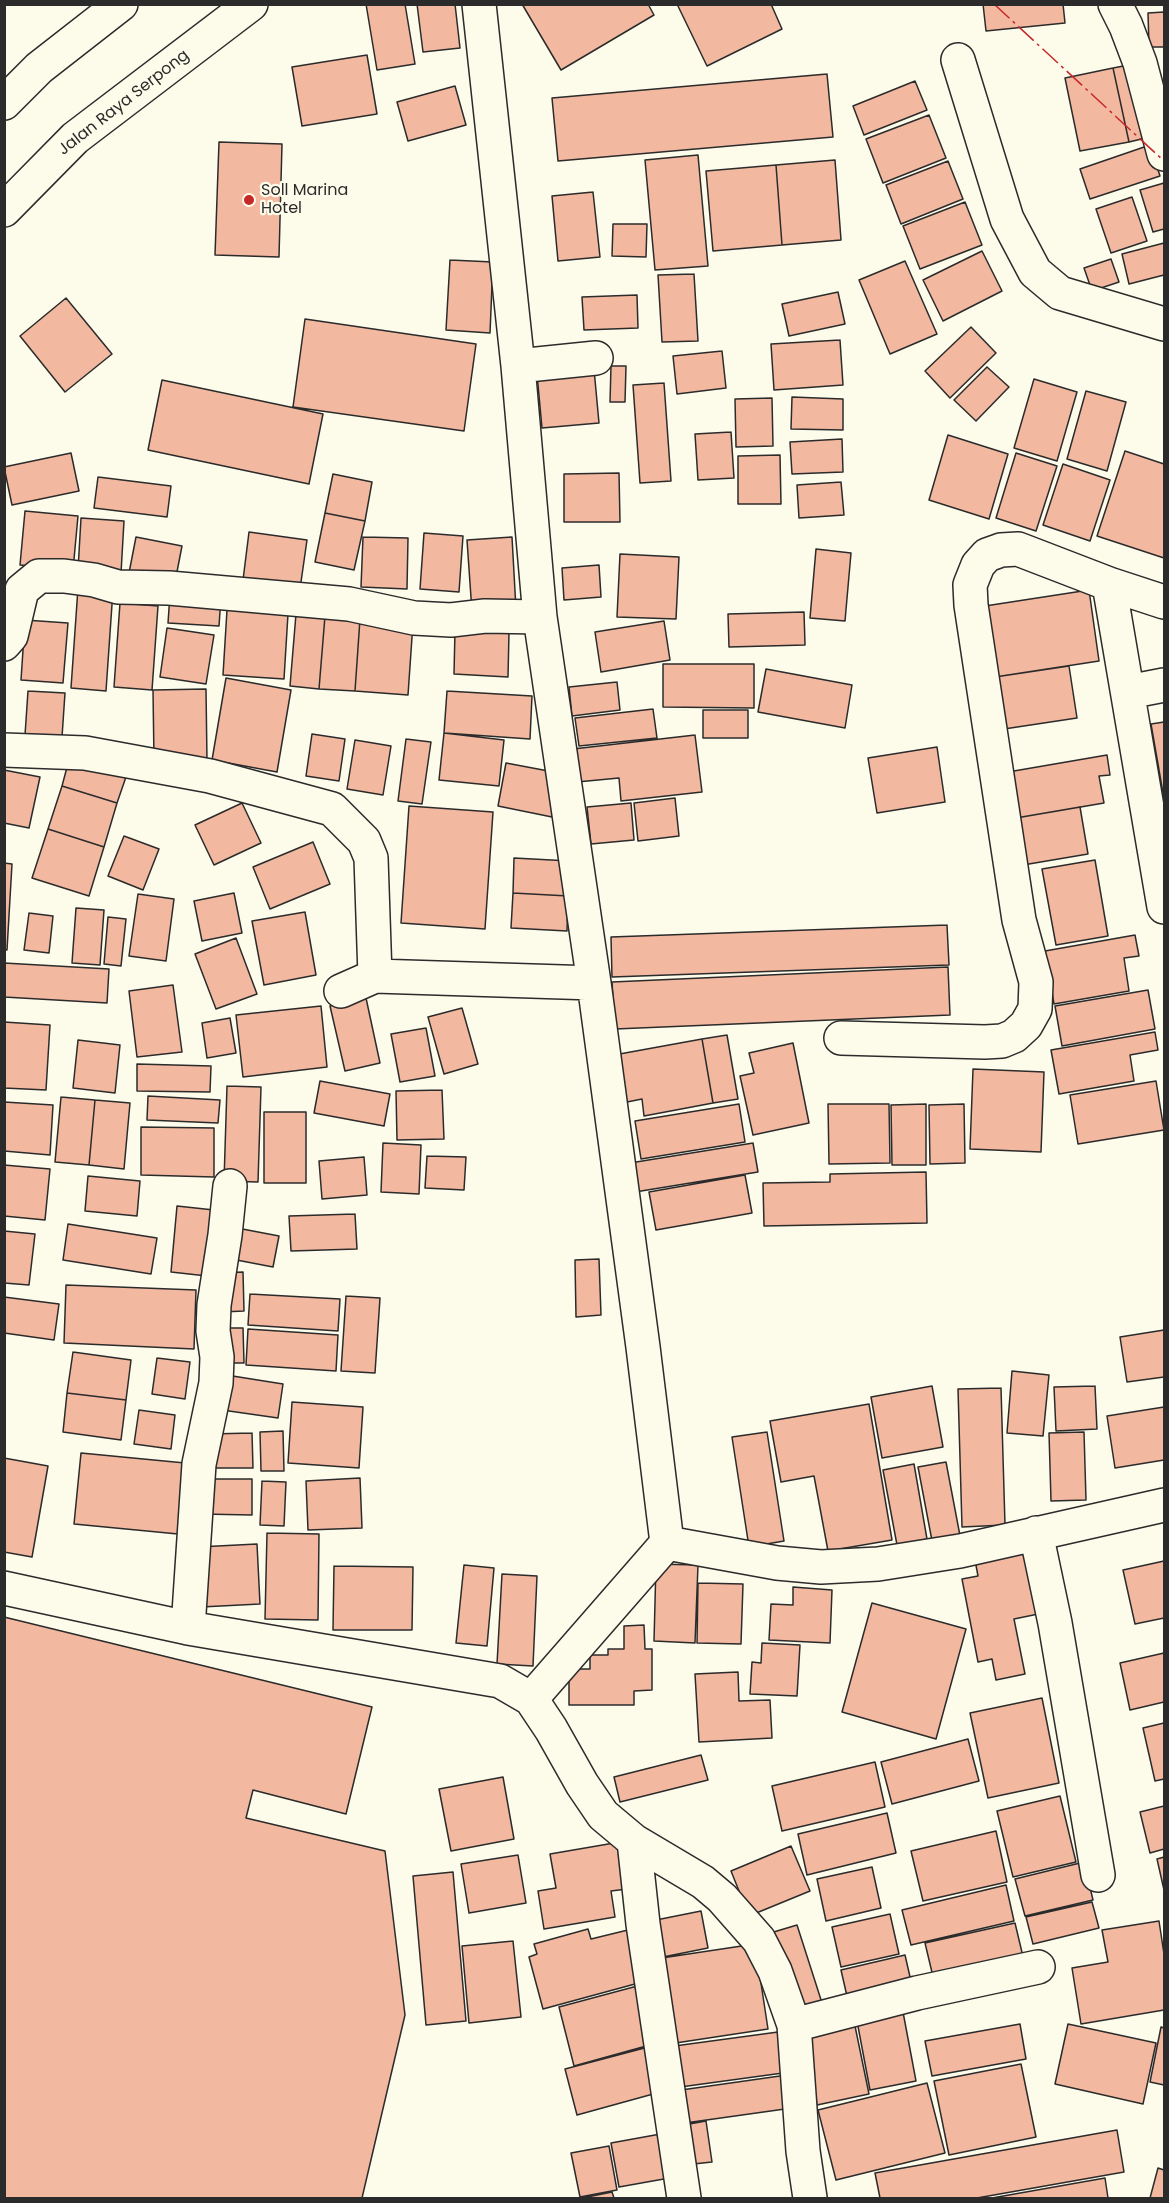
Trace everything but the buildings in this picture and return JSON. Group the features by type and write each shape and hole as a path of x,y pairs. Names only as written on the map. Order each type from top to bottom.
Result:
{"street":[{"path":"4,103 39,68 121,4"},
{"name":"Jalan Raya Serpong","path":"4,210 75,138 251,4"},
{"path":"479,4 518,366 540,617 594,983 667,1543 531,1699"},
{"path":"1115,4 1140,63 1164,154"},
{"path":"958,60 1007,219 1035,273 1060,294 1164,324"},
{"path":"518,366 596,358"},
{"path":"841,1038 1002,1041 1014,1036 1026,1024 1035,1009 1036,982 1020,920 971,605 970,585 978,565 987,555 1001,550 1018,549 1109,584 1164,602"},
{"path":"4,644 11,636 22,590 39,576 64,576 94,580 118,587 169,588 349,604 414,618 442,620 485,616 540,617"},
{"path":"1109,584 1164,907"},
{"path":"1128,692 1164,686"},
{"path":"4,750 85,753 210,776 332,809 364,841 371,858 375,976"},
{"path":"341,991 375,976 594,983"},
{"path":"188,1628 199,1464 216,1383 214,1305 230,1186"},
{"path":"667,1543 777,1563 821,1567 878,1564 960,1551 1164,1505"},
{"path":"1036,1533 1055,1623 1098,1875"},
{"path":"4,1588 188,1628 500,1681 531,1699 603,1815 634,1841 703,1882 722,1898 759,1940 775,1971 794,2025 803,2151 810,2199"},
{"path":"634,1841 643,1924 684,2199"},
{"path":"794,2025 917,1993 1038,1967"}],"power":[{"path":"994,4 1164,161"}],"place":[{"name":"Soll Marina Hotel","path":"249,200"}]}
